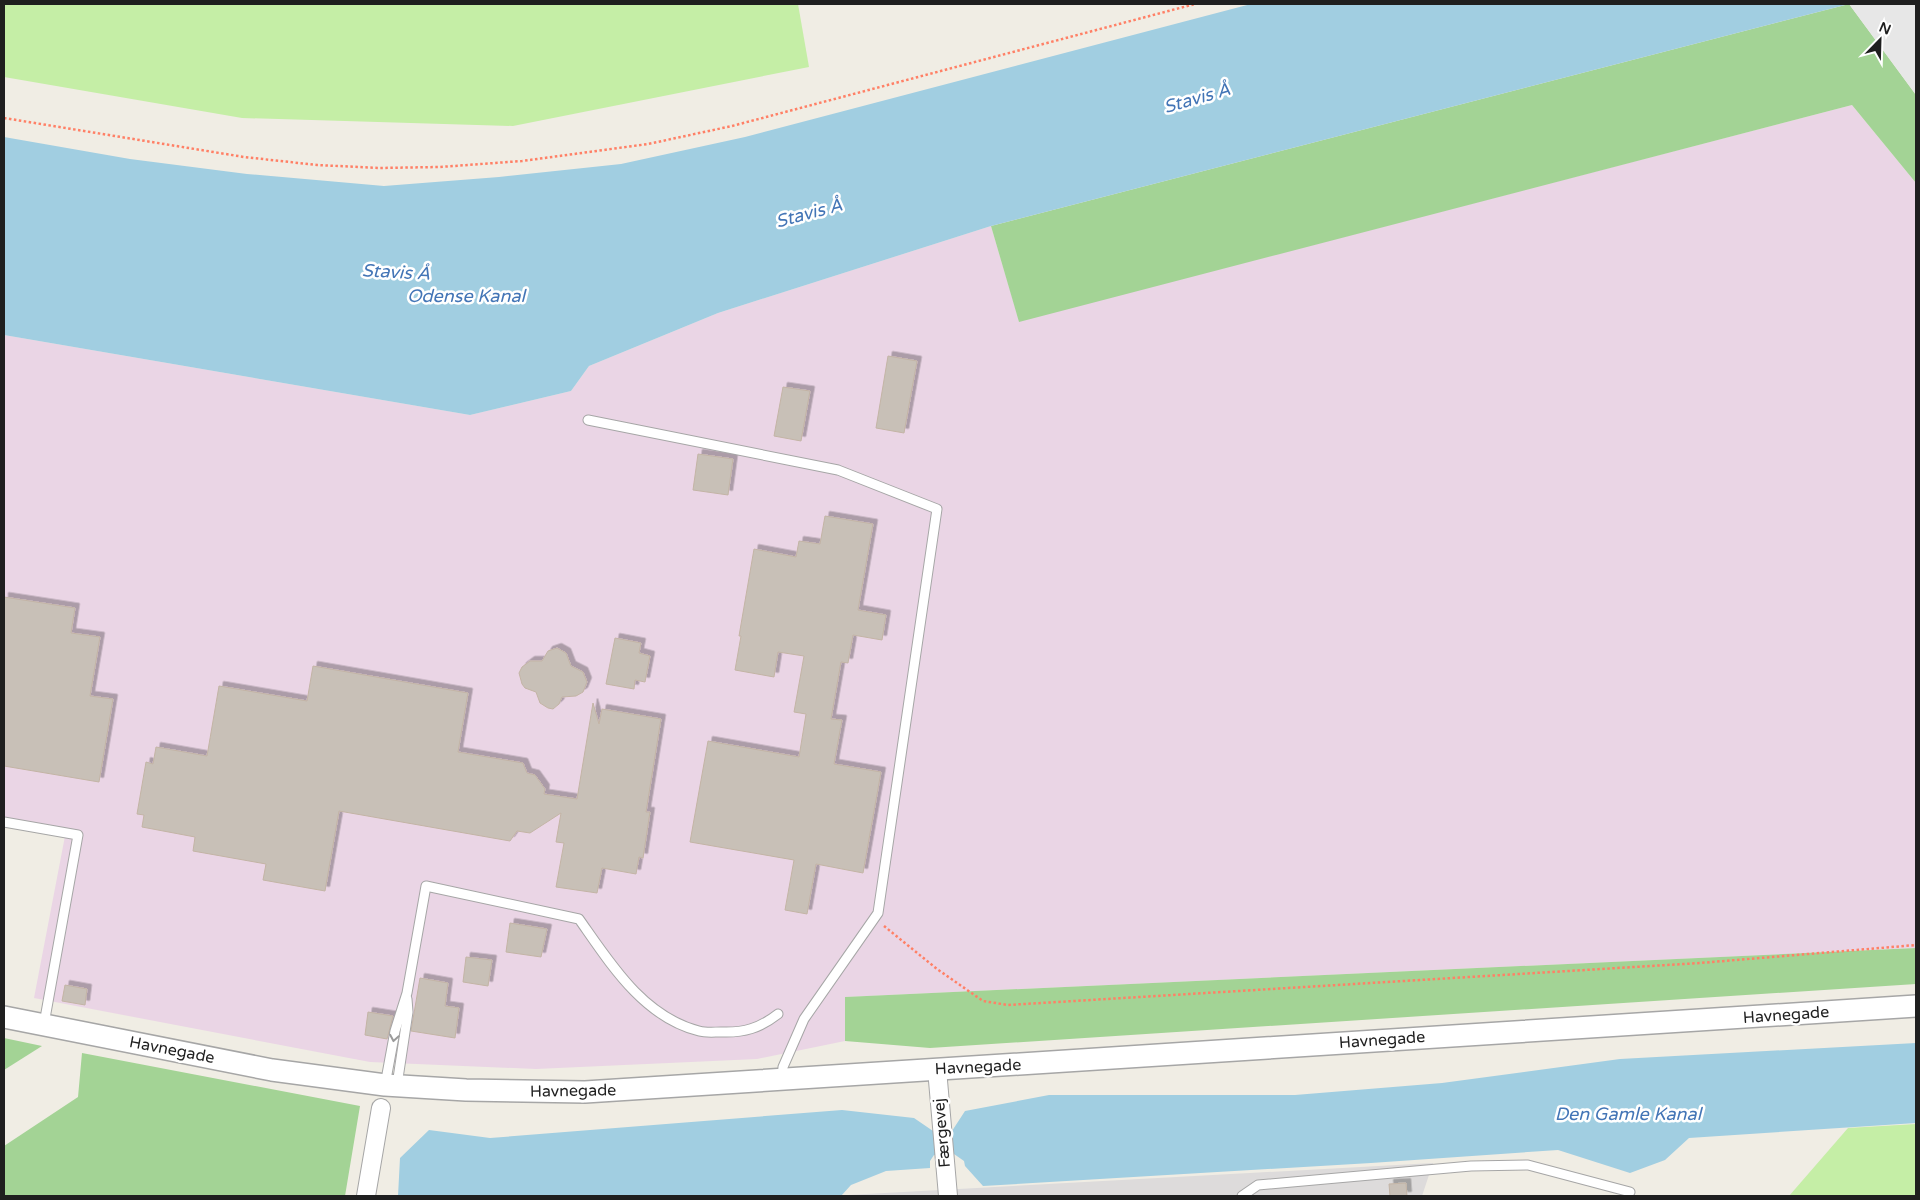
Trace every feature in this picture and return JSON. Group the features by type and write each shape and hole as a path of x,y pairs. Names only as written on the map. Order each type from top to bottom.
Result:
{"street":[{"name":"Havnegade","path":"4,1017 272,1070 391,1085 485,1091 586,1092 1916,1006"},
{"name":"Færgevej","path":"937,1069 948,1196"},
{"path":"366,1196 381,1108"}],"lane":[{"path":"588,420 838,470 937,509 878,913 804,1019 783,1067 782,1079"},
{"path":"4,822 78,835 44,1025"},
{"path":"391,1085 408,1012 407,992 426,886 579,919 614,968 643,1001 672,1021 700,1032 737,1033 765,1024 778,1014"},
{"path":"1242,1196 1258,1186 1472,1166 1528,1165 1630,1192"}],"path":[{"path":"4,118 244,157 318,165 380,168 440,167 522,161 648,144 732,126 1195,4"},
{"path":"875,918 937,969 983,1001 1008,1005 1700,963 1916,945"}],"shaded area":[{"path":"1849,4 1916,4 1916,95"},
{"path":"1852,105 1916,183 1916,948 845,997 845,1041 757,1059 536,1069 370,1062 34,998 65,836 4,825 4,335 470,415 571,391 589,366 718,313 991,226 1019,321"},
{"path":"1433,1163 1422,1196 847,1196 848,1195"}],"green space":[{"path":"4,4 798,4 809,67 513,126 242,118 4,77"},
{"path":"1849,4 1916,95 1916,183 1852,105 1019,322 991,226"},
{"path":"1916,948 1916,984 930,1048 845,1041 845,997"},
{"path":"4,1038 42,1046 4,1070"},
{"path":"82,1053 360,1106 345,1196 4,1196 4,1146 78,1097"},
{"path":"1916,1124 1916,1196 1789,1196 1848,1128"}],"water":[{"name":"Odense Kanal","path":"1251,4 1849,4 991,226 718,313 589,366 571,391 470,415 4,335 4,137 130,159 247,174 384,186 499,177 621,164 745,137"},
{"name":"Den Gamle Kanal","path":"1916,1043 1916,1123 1689,1138 1665,1160 1630,1173 1558,1150 983,1186 965,1166 964,1161 954,1154 934,1155 930,1161 930,1168 886,1171 851,1185 841,1196 398,1196 400,1158 429,1130 490,1138 842,1110 914,1118 933,1131 952,1131 965,1111 1049,1095 1295,1095 1442,1083 1620,1059"}],"building":[{"path":"888,356 917,361 904,433 876,428"},
{"path":"783,387 810,391 801,441 774,436"},
{"path":"698,454 733,459 728,495 693,490"},
{"path":"825,516 873,524 858,610 886,615 882,640 853,635 848,663 841,662 831,719 842,720 834,764 881,772 863,873 816,864 807,914 785,910 794,860 690,842 708,741 799,757 806,714 794,712 804,656 778,652 774,677 735,670 754,549 796,557 799,541 820,544"},
{"path":"4,597 75,608 71,633 100,637 90,696 113,699 99,782 4,766"},
{"path":"615,638 641,643 639,653 650,656 645,682 635,680 634,689 606,684"},
{"path":"557,648 566,653 571,666 583,672 587,682 583,692 576,696 562,697 559,704 553,709 540,703 536,692 525,688 519,673 522,667 530,661 542,661 548,651"},
{"path":"313,666 468,693 458,752 523,763 527,773 535,775 545,789 544,794 577,799 593,703 599,724 602,709 661,719 646,812 650,812 643,858 639,857 636,874 602,868 597,893 556,887 564,843 556,842 561,813 530,833 517,831 510,841 339,811 325,891 263,880 266,864 193,851 195,837 142,827 144,815 137,814 146,762 153,764 156,747 207,756 219,686 307,701"},
{"path":"510,923 547,929 541,957 506,952"},
{"path":"466,957 492,960 488,986 463,982"},
{"path":"420,978 448,983 445,1006 459,1008 455,1038 411,1031"},
{"path":"65,985 87,989 85,1005 62,1001"},
{"path":"368,1012 393,1016 387,1039 365,1035"},
{"path":"1406,1183 1407,1196 1390,1196 1389,1184"}],"water label":[{"name":"Stavis Å","path":"1197,98"},
{"name":"Stavis Å","path":"809,213"},
{"name":"Stavis Å","path":"396,272"}]}
